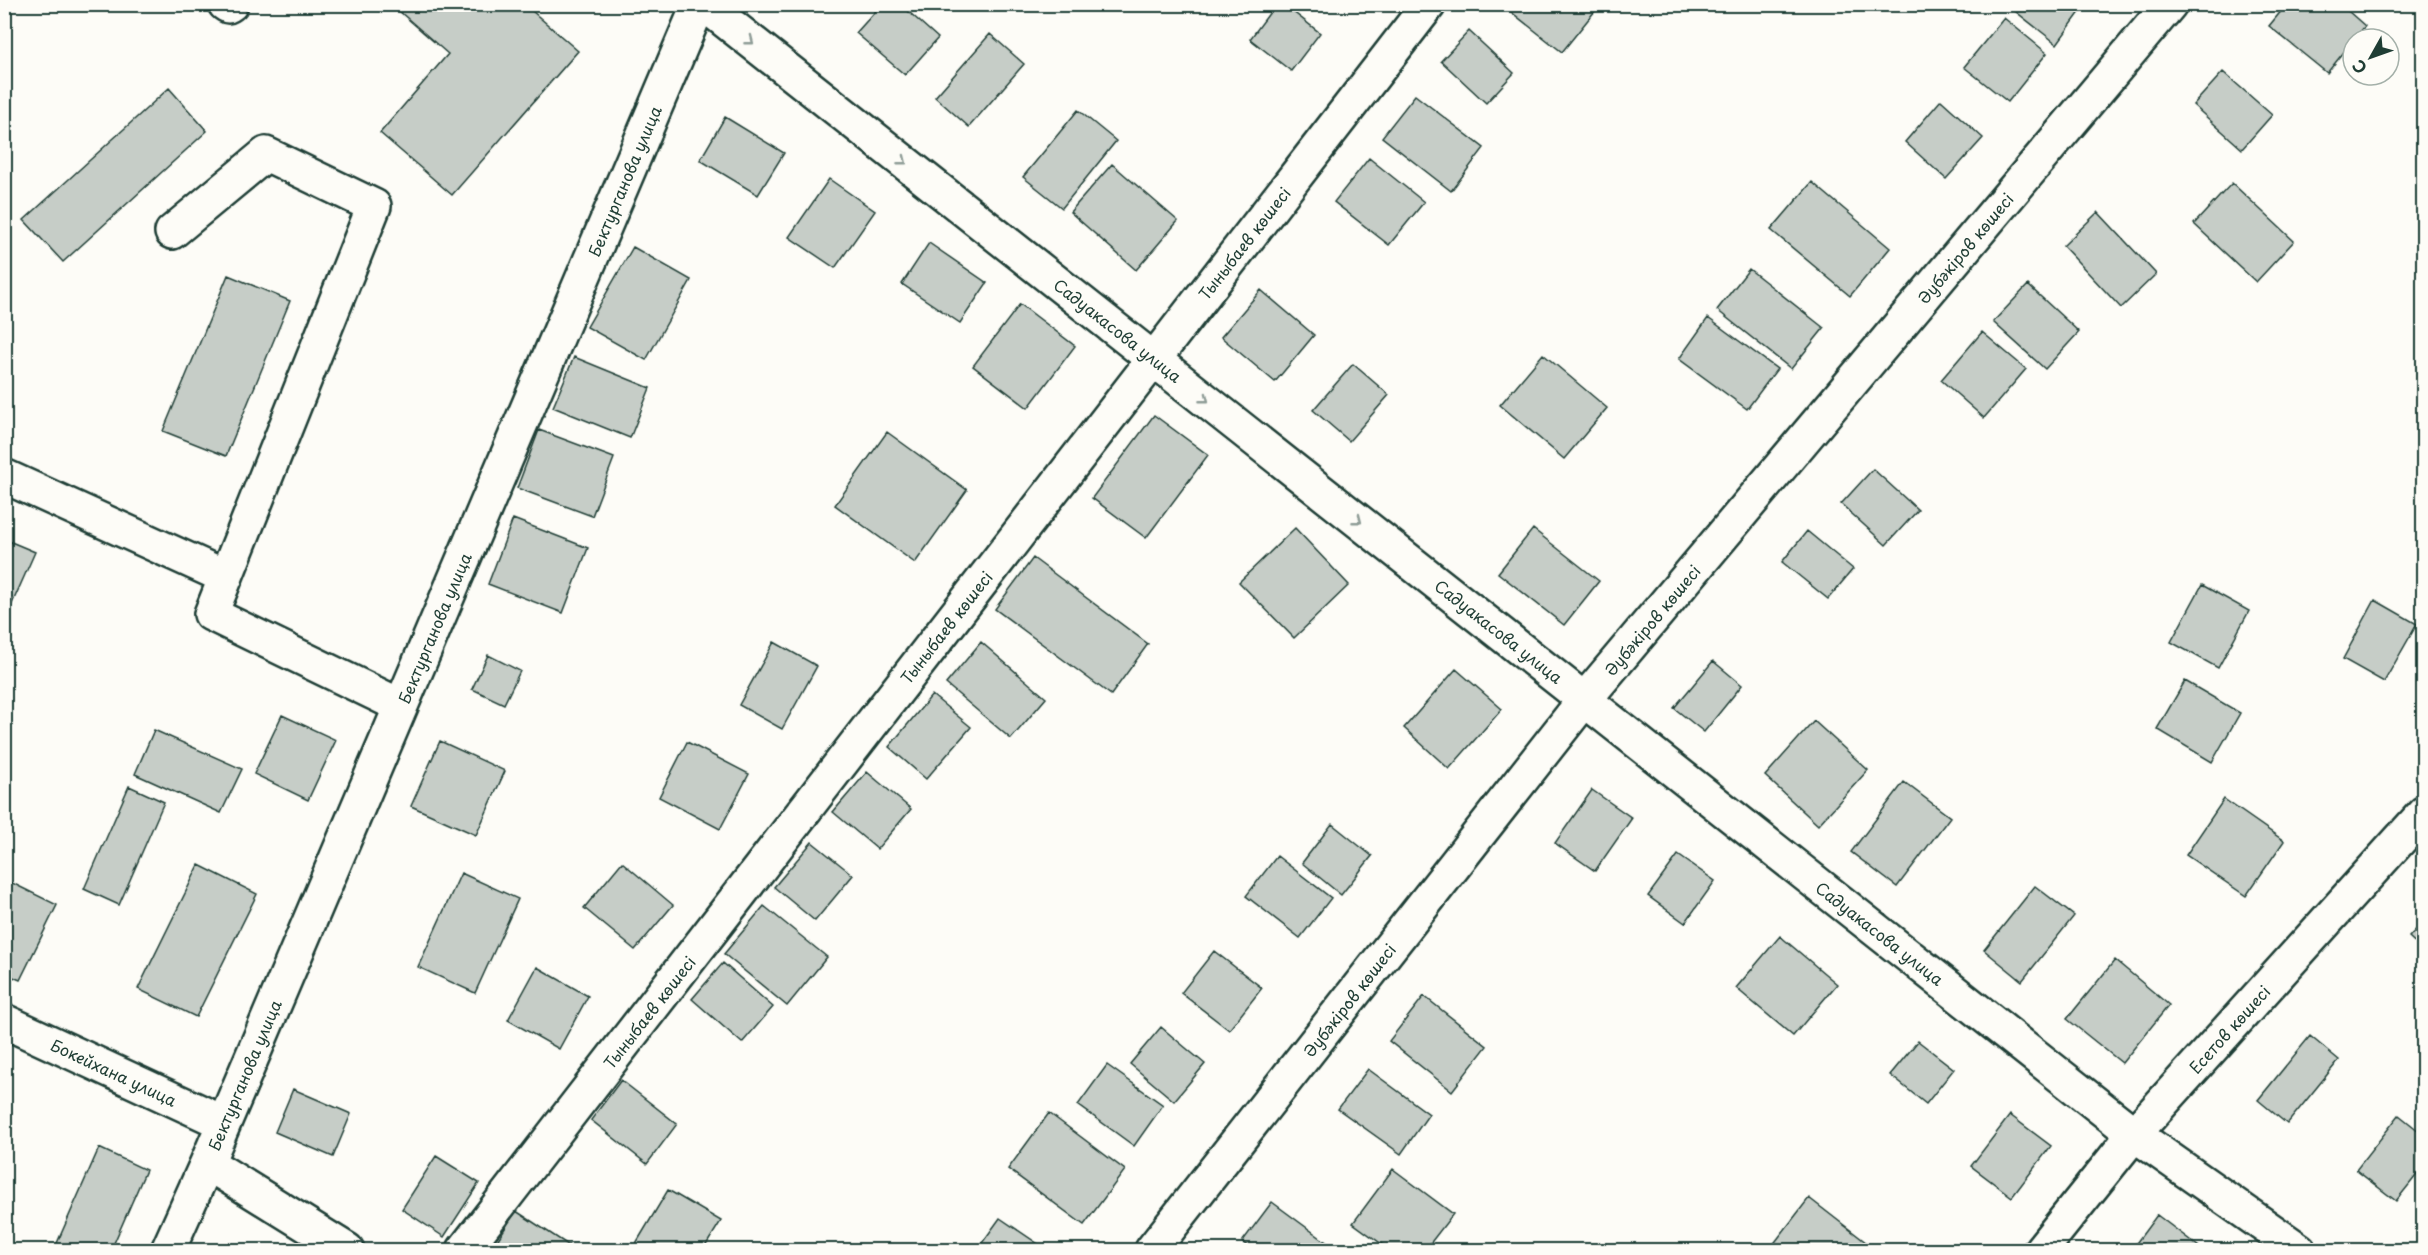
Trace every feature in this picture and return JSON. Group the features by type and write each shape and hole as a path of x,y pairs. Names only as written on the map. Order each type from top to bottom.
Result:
{"street":[{"path":"225,4 228,6 231,4"},
{"name":"Бектурганова улица","path":"168,1251 699,4"},
{"name":"Садуакасова улица","path":"704,4 2134,1134 2299,1251"},
{"name":"Тыныбаев көшесі","path":"464,1251 1429,4"},
{"name":"Әубәкіров көшесі","path":"1152,1251 1585,699 2170,4"},
{"path":"172,232 266,154 374,206 212,614 401,706"},
{"path":"4,476 226,577"},
{"name":"Есетов көшесі","path":"2041,1251 2134,1134 2424,813"},
{"name":"Бокейхана улица","path":"4,1021 224,1123"},
{"path":"207,1163 347,1251"}],"building":[{"path":"391,4 524,4 578,51 452,195 380,133 448,54"},
{"path":"882,4 900,4 938,38 905,75 856,33"},
{"path":"1276,4 1283,4 1320,33 1291,71 1250,39"},
{"path":"1501,4 1597,4 1599,6 1562,52"},
{"path":"2006,4 2086,4 2057,44"},
{"path":"2287,4 2340,4 2365,26 2341,27 2341,56 2327,73 2269,26"},
{"path":"2004,18 2047,53 2008,102 1964,67"},
{"path":"1469,31 1514,73 1486,103 1441,61"},
{"path":"990,34 1024,64 969,127 935,97"},
{"path":"2223,72 2272,115 2242,149 2193,105"},
{"path":"169,88 207,131 63,262 24,220"},
{"path":"1415,95 1484,148 1451,191 1382,137"},
{"path":"1941,100 1983,138 1946,179 1905,142"},
{"path":"1078,110 1116,141 1062,208 1023,177"},
{"path":"725,117 784,153 758,195 700,160"},
{"path":"1369,158 1424,202 1389,245 1334,202"},
{"path":"1112,164 1178,221 1136,270 1070,212"},
{"path":"829,179 875,211 835,268 789,237"},
{"path":"1812,182 1890,248 1850,296 1771,230"},
{"path":"2232,183 2294,241 2256,282 2194,224"},
{"path":"2098,212 2156,274 2121,308 2063,246"},
{"path":"929,243 987,283 960,323 902,284"},
{"path":"633,247 691,280 646,360 587,327"},
{"path":"1749,269 1824,328 1791,369 1717,310"},
{"path":"228,275 290,301 226,456 163,431"},
{"path":"2028,285 2079,332 2045,369 1993,322"},
{"path":"1261,290 1314,335 1275,382 1221,337"},
{"path":"1020,304 1075,346 1028,408 973,366"},
{"path":"1708,318 1777,369 1747,409 1679,359"},
{"path":"1982,332 2026,369 1984,418 1941,380"},
{"path":"1543,354 1607,408 1564,459 1500,405"},
{"path":"574,357 650,388 630,438 553,407"},
{"path":"1353,364 1389,395 1349,441 1313,410"},
{"path":"1154,415 1208,455 1146,538 1092,498"},
{"path":"539,430 614,458 592,516 517,488"},
{"path":"887,432 967,490 915,563 835,505"},
{"path":"1873,469 1918,510 1886,545 1841,504"},
{"path":"513,519 588,548 563,613 488,584"},
{"path":"1295,528 1349,585 1294,638 1239,582"},
{"path":"1533,529 1599,581 1564,625 1498,573"},
{"path":"1807,531 1853,569 1828,599 1782,562"},
{"path":"4,539 35,552 4,622"},
{"path":"1033,558 1148,644 1111,695 995,609"},
{"path":"2202,585 2249,611 2218,668 2171,642"},
{"path":"2375,600 2417,624 2384,682 2343,659"},
{"path":"774,642 817,666 782,729 739,705"},
{"path":"981,642 1046,698 1011,739 946,684"},
{"path":"488,655 520,671 504,704 472,689"},
{"path":"1713,661 1742,685 1704,732 1674,708"},
{"path":"1456,669 1502,709 1449,769 1404,728"},
{"path":"2185,681 2240,713 2212,762 2157,729"},
{"path":"932,695 971,727 926,779 889,747"},
{"path":"282,715 336,740 308,800 254,774"},
{"path":"1814,721 1868,770 1818,825 1765,776"},
{"path":"154,730 242,769 221,813 135,774"},
{"path":"440,741 505,771 476,835 411,806"},
{"path":"687,742 749,774 720,829 659,797"},
{"path":"867,772 911,809 877,849 833,812"},
{"path":"1904,782 1950,817 1897,887 1851,852"},
{"path":"129,786 164,802 119,905 84,889"},
{"path":"1592,790 1632,818 1595,871 1555,843"},
{"path":"2224,799 2284,841 2246,896 2186,855"},
{"path":"1332,824 1372,856 1341,895 1302,863"},
{"path":"812,842 853,875 815,921 774,887"},
{"path":"1678,855 1715,881 1685,923 1648,896"},
{"path":"1277,856 1331,898 1300,938 1246,896"},
{"path":"622,862 673,905 635,950 584,908"},
{"path":"199,865 257,894 196,1017 138,989"},
{"path":"461,873 518,899 475,993 418,967"},
{"path":"4,879 57,905 20,980 4,973"},
{"path":"2035,886 2074,916 2022,981 1984,950"},
{"path":"764,906 827,957 787,1006 724,954"},
{"path":"2424,921 2424,951 2409,937"},
{"path":"1780,936 1837,984 1793,1036 1736,988"},
{"path":"1214,951 1262,988 1229,1030 1181,993"},
{"path":"2115,960 2169,1005 2122,1063 2067,1019"},
{"path":"723,963 773,1007 742,1043 692,999"},
{"path":"537,967 588,996 559,1049 508,1020"},
{"path":"1424,996 1487,1046 1452,1091 1389,1041"},
{"path":"1161,1027 1205,1064 1174,1101 1130,1064"},
{"path":"2310,1036 2339,1060 2287,1124 2258,1100"},
{"path":"1918,1041 1954,1069 1926,1104 1890,1075"},
{"path":"1107,1065 1163,1105 1134,1146 1078,1105"},
{"path":"1368,1069 1429,1114 1401,1154 1338,1109"},
{"path":"621,1080 677,1124 647,1164 591,1120"},
{"path":"293,1089 351,1114 333,1157 275,1132"},
{"path":"1049,1113 1125,1170 1084,1225 1008,1169"},
{"path":"2010,1115 2051,1146 2012,1197 1971,1166"},
{"path":"2399,1115 2424,1135 2424,1166 2396,1201 2356,1170"},
{"path":"99,1148 146,1170 111,1250 54,1250"},
{"path":"436,1156 479,1183 444,1237 402,1209"},
{"path":"1393,1169 1453,1214 1425,1250 1390,1250 1353,1223"},
{"path":"668,1190 721,1221 703,1250 632,1250"},
{"path":"1809,1198 1876,1250 1769,1250"},
{"path":"1272,1202 1337,1250 1253,1250 1242,1242"},
{"path":"516,1211 576,1250 491,1250"},
{"path":"2157,1215 2203,1250 2131,1250"},
{"path":"1000,1218 1047,1250 977,1250"}]}
